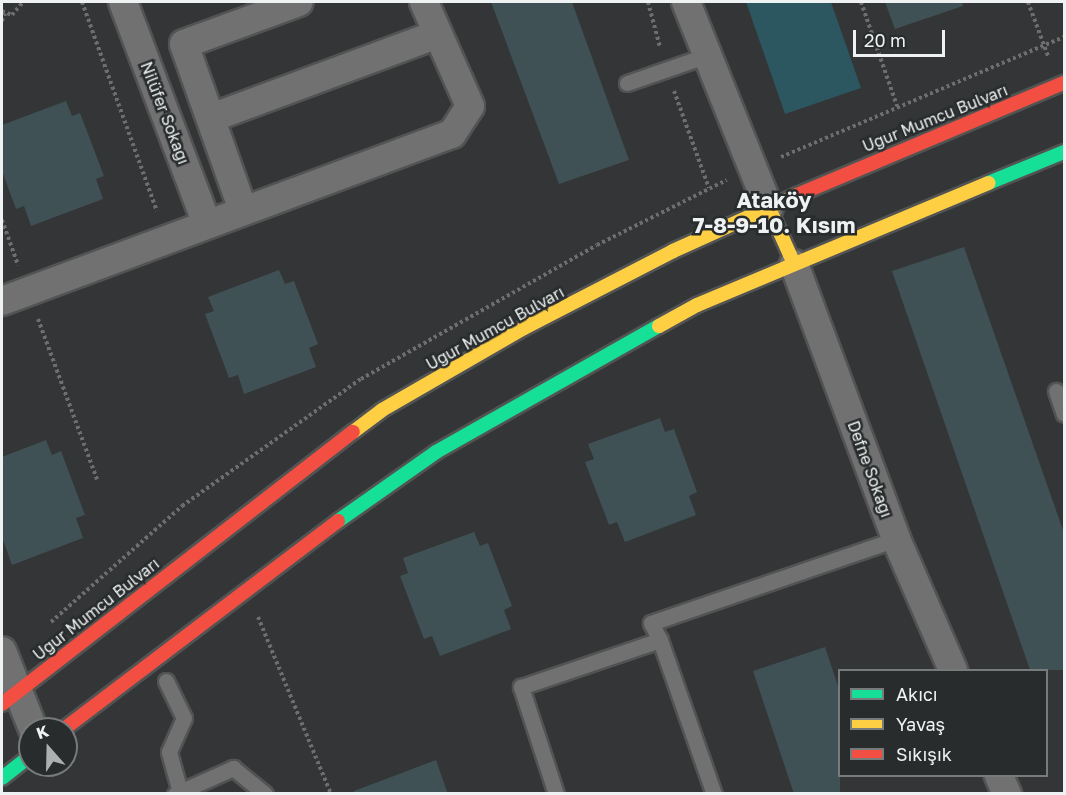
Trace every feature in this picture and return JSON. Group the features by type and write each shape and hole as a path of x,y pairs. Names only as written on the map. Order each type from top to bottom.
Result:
{"main road":[{"name":"Uğur Mumcu Bulvarı","path":"10,698 382,410 524,328 770,208 1061,84"},
{"path":"78,718 246,587 436,452 697,305 1065,152"},
{"path":"770,208 794,264"},
{"path":"2,778 18,765"}],"street":[{"name":"Nilüfer Sokağı","path":"123,2 207,224"},
{"path":"243,210 184,44 299,2"},
{"path":"2,301 452,134 470,106 424,2"},
{"path":"686,2 705,56 770,208"},
{"path":"211,118 438,34"},
{"name":"Defne Sokağı","path":"794,264 896,539 953,669"},
{"path":"2,651 10,698 24,717"},
{"path":"999,777 1006,794"}],"lane":[{"path":"627,83 705,56"},
{"path":"1056,391 1065,414"},
{"path":"714,794 660,639 651,623 896,539"},
{"path":"556,794 521,687 660,639"},
{"path":"166,681 184,718 169,752 177,793 233,768 265,794"}],"path":[{"path":"2,21 3,12 19,12 23,2"},
{"path":"82,2 158,214 147,218"},
{"path":"648,2 666,70 709,188"},
{"path":"861,2 897,106"},
{"path":"1028,2 1061,84"},
{"path":"2,220 97,478"},
{"path":"17,264 28,260"},
{"path":"246,587 332,794"}],"shaded area":[{"path":"746,2 831,2 861,88 785,114"}],"building":[{"path":"491,2 572,2 629,160 559,184"},
{"path":"885,2 962,2 963,6 895,29"},
{"path":"66,101 72,116 80,113 104,176 96,179 103,199 31,226 24,206 16,209 2,171 2,125"},
{"path":"964,247 1065,536 1065,670 1030,669 892,271"},
{"path":"279,270 285,284 294,281 318,344 309,348 316,367 244,394 238,375 229,378 205,314 214,311 208,297"},
{"path":"660,418 665,432 674,429 697,492 689,496 696,515 625,542 617,522 609,525 585,462 594,459 588,444"},
{"path":"46,440 52,455 61,451 85,515 76,518 83,538 12,565 2,537 2,457"},
{"path":"474,532 480,546 488,543 512,606 504,610 511,629 440,656 432,636 424,639 400,576 408,573 403,558"},
{"path":"825,647 838,686 840,794 794,794 753,671"},
{"path":"436,760 448,794 354,794 354,791"}],"traffic: fast":[{"path":"988,183 1064,152"},
{"path":"338,521 436,452 659,326"},
{"path":"2,778 18,765"}],"traffic: slow":[{"path":"659,326 697,305 988,183"},
{"path":"353,432 382,410 524,328 673,251 797,195"},
{"path":"769,208 794,264"}],"traffic: jam":[{"path":"797,195 1064,83"},
{"path":"2,704 353,432"},
{"path":"78,718 338,521"}],"district":[{"name":"Ataköy 7-8-9-10. Kısım","path":"774,212"}]}
